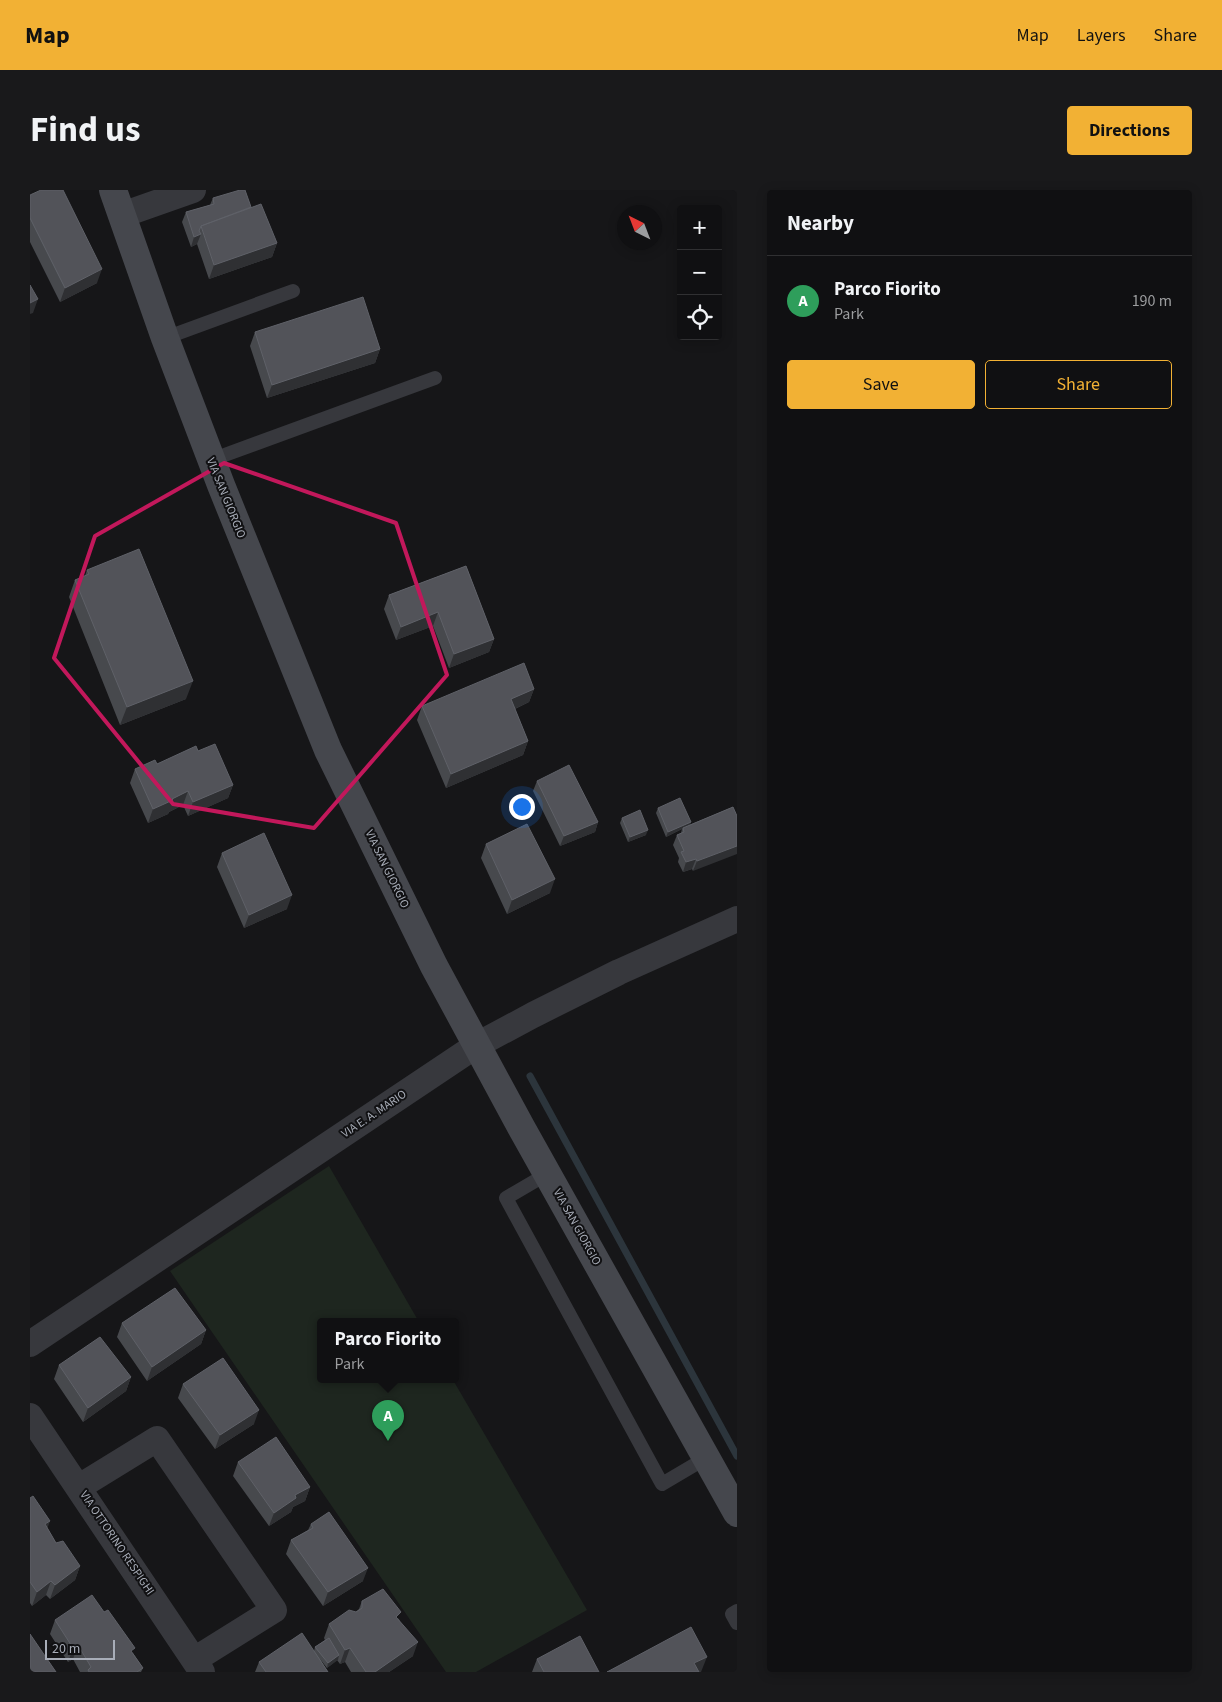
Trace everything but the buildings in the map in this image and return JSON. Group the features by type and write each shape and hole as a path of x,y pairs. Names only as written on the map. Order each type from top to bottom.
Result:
{"street":[{"path":"118,202 193,190"},
{"name":"VIA SAN GIORGIO","path":"118,202 165,338 211,460 328,750 434,966 547,1174 737,1513"},
{"name":"VIA E. A. MARIO","path":"30,1344 477,1045 619,972 737,920"},
{"name":"VIA OTTORINO RESPIGHI","path":"30,1416 198,1666"},
{"path":"79,1487 156,1439 274,1610 198,1666"}],"lane":[{"path":"165,338 293,291"},
{"path":"211,460 435,378"},
{"path":"547,1174 506,1198 662,1484 706,1458"},
{"path":"737,1611 732,1614 737,1623"}],"highlighted area":[{"path":"224,463 396,523 447,675 314,828 173,804 54,658 95,536"}],"shaded area":[{"path":"329,1166 417,1318 317,1318 317,1383 455,1383 587,1610 476,1672 446,1672 170,1271"}],"waterway":[{"path":"530,1076 737,1456"}],"place":[{"name":"Parco Fiorito","path":"388,1441"}]}
